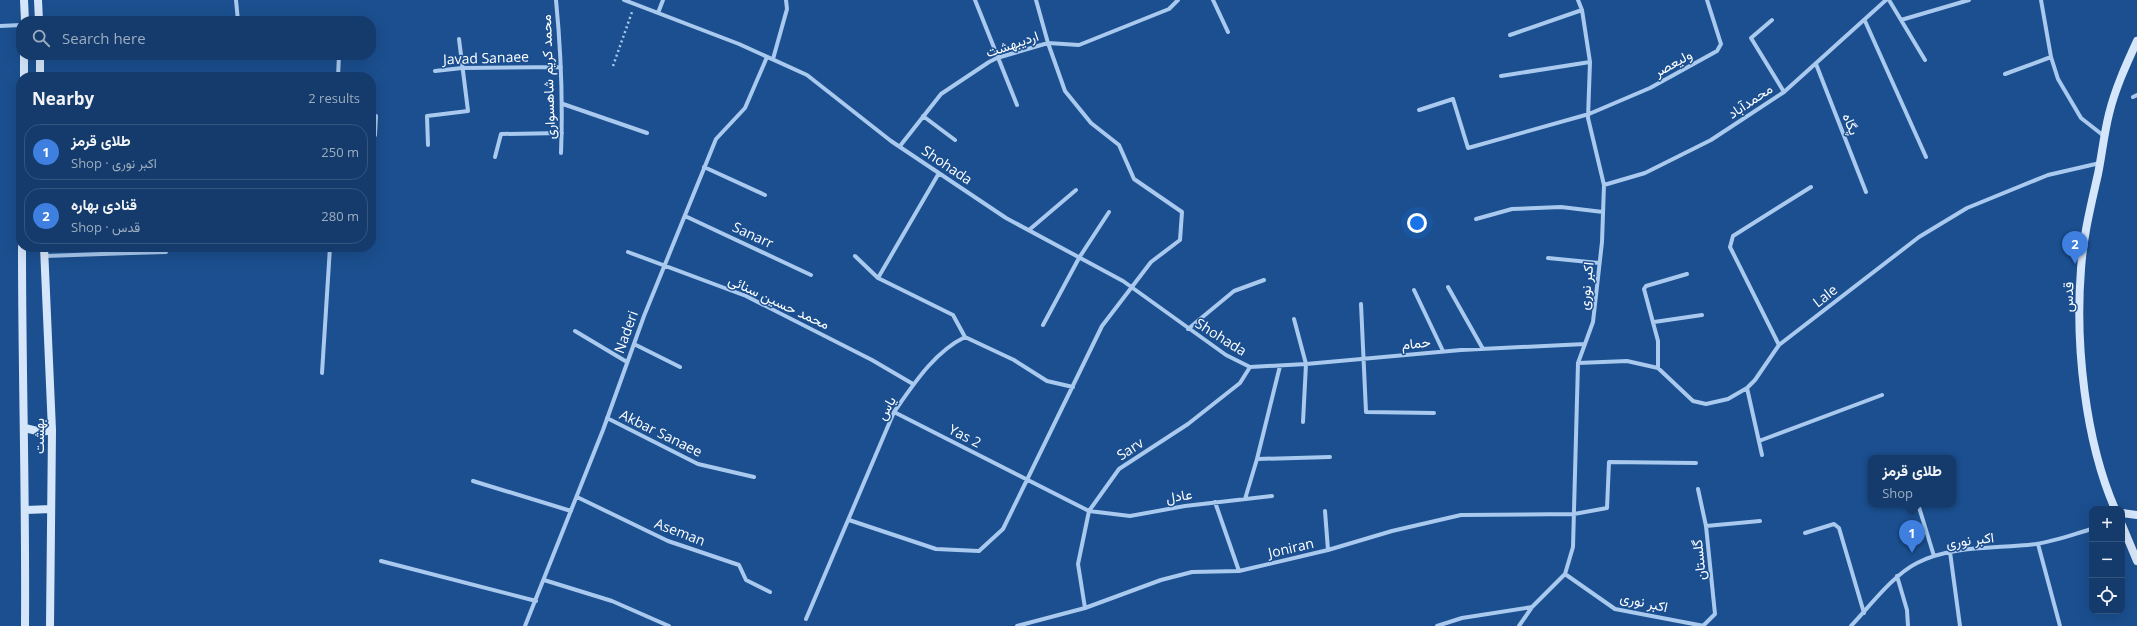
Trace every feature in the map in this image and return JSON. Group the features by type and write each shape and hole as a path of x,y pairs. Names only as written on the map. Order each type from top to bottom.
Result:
{"main road":[{"path":"24,0 25,16"},
{"path":"38,0 39,16"},
{"name":"قدس","path":"2114,506 2096,450 2085,396 2080,326 2081,269 2109,114 2125,68 2137,41"},
{"path":"24,60 24,72"},
{"path":"40,60 40,72"},
{"name":"بهشت","path":"22,252 22,363 25,428 26,510 25,626"},
{"name":"بهشت","path":"45,252 50,339 52,430 50,626"},
{"path":"25,428 41,432 52,430"},
{"path":"26,510 51,509"},
{"path":"2125,513 2137,515"},
{"path":"2125,532 2137,561"}],"street":[{"path":"236,0 238,16"},
{"name":"محمد کریم شاهسواری","path":"556,0 563,104 561,153"},
{"name":"Shohada","path":"624,0 740,44 807,75 900,146 1006,218 1131,288 1226,355 1250,367"},
{"path":"658,13 662,0"},
{"path":"773,59 787,9 786,0"},
{"path":"975,0 1017,105"},
{"path":"849,520 936,549 979,551 1003,529 1102,326 1151,262 1180,240 1182,212 1134,179 1119,145 1091,123 1065,91 1048,43 1036,0"},
{"name":"اردیبهشت","path":"900,146 941,94 997,58 1048,43 1079,45 1169,9 1178,0"},
{"path":"1213,0 1228,32"},
{"name":"اکبر نوری","path":"1519,626 1532,607 1565,574 1573,547 1578,364 1593,322 1600,263 1604,185 1589,114 1590,62 1582,10 1578,0"},
{"name":"ولیعصر","path":"1419,110 1453,99 1468,148 1589,114 1650,88 1717,51 1721,44 1707,0"},
{"path":"1888,0 1925,60"},
{"name":"محمدآباد","path":"1604,185 1645,173 1711,140 1784,92 1888,0"},
{"path":"1901,20 1969,0"},
{"path":"2041,0 2051,57 2058,79 2081,118 2105,136"},
{"path":"1510,35 1582,10"},
{"path":"1772,20 1751,38 1784,92"},
{"path":"1865,21 1926,157"},
{"path":"0,26 16,25"},
{"path":"428,145 427,116 468,111 459,39"},
{"name":"Naderi","path":"525,626 577,497 627,362 704,167 716,139 745,108 767,57"},
{"path":"2005,74 2051,57"},
{"path":"338,72 339,60"},
{"path":"1501,76 1590,62"},
{"name":"پگاه","path":"1816,64 1866,192"},
{"name":"Javad Sanaee","path":"435,71 462,68 561,67"},
{"path":"563,104 647,133"},
{"path":"924,116 955,140"},
{"path":"495,157 501,134 562,133"},
{"name":"Lale","path":"1658,368 1693,401 1706,404 1728,400 1747,388 1755,380 1779,346 1919,237 1967,208 2048,175 2100,163"},
{"path":"704,167 765,195"},
{"path":"878,278 939,173"},
{"path":"1779,346 1730,247 1730,242 1733,236 1812,187"},
{"path":"1028,230 1076,190"},
{"path":"1476,218 1512,209 1561,208 1603,212"},
{"path":"1043,325 1079,258 1109,212"},
{"name":"Sanarr","path":"685,216 811,274"},
{"path":"45,256 166,252"},
{"path":"322,374 330,252"},
{"name":"محمد حسین سنائی","path":"628,252 746,296 872,360 913,384"},
{"path":"855,256 878,278 953,314 965,338 1014,360 1047,381 1073,387"},
{"path":"1548,258 1600,263"},
{"path":"1578,364 1627,361 1658,368 1658,341 1644,289 1646,286 1687,274"},
{"path":"1188,329 1234,291 1264,280"},
{"path":"1448,286 1483,349"},
{"path":"1414,290 1443,351"},
{"path":"1361,304 1366,412 1434,413"},
{"path":"1654,322 1702,315"},
{"path":"1294,319 1306,364 1303,422"},
{"path":"575,331 627,362"},
{"name":"یاس","path":"806,619 894,412 913,384 950,344 965,338"},
{"path":"634,344 680,367"},
{"name":"حمام","path":"1250,367 1306,364 1443,351 1585,344"},
{"path":"1245,499 1257,459 1280,366"},
{"name":"Sarv","path":"1085,608 1078,564 1089,511 1119,469 1188,424 1240,383 1250,367"},
{"path":"1747,388 1762,455"},
{"path":"1759,441 1882,395"},
{"name":"Yas 2","path":"894,412 1089,511"},
{"name":"Akbar Sanaee","path":"607,418 698,464 754,477"},
{"path":"1257,459 1330,457"},
{"name":"Joniran","path":"1017,626 1085,608 1161,580 1192,572 1239,571 1328,550 1392,531 1460,515 1574,514 1608,508 1609,462 1696,463"},
{"path":"473,481 571,511"},
{"name":"گلستان","path":"1698,489 1706,526 1714,614 1704,626"},
{"name":"عادل","path":"1089,511 1130,516 1215,502 1272,496"},
{"name":"Aseman","path":"577,497 668,541 739,565 746,580 770,592"},
{"path":"1215,502 1239,571"},
{"path":"1919,507 1934,556"},
{"path":"1326,511 1328,550"},
{"path":"1706,526 1760,521"},
{"path":"1806,533 1834,524 1839,528 1864,613"},
{"name":"اکبر نوری","path":"1851,626 1897,576 1916,564 1934,556 1950,552 2038,544 2089,530"},
{"path":"2038,544 2060,626"},
{"path":"1950,552 1960,626"},
{"path":"381,562 536,601"},
{"name":"اکبر نوری","path":"1565,574 1615,609 1704,626"},
{"path":"1897,576 1906,610 1908,626"},
{"path":"544,580 612,601 669,626"},
{"path":"1437,626 1462,618 1532,607"}],"path":[{"path":"613,66 635,4"}],"place":[{"name":"قنادی بهاره","path":"2075,264"},
{"name":"طلای قرمز","path":"1912,553"}]}
